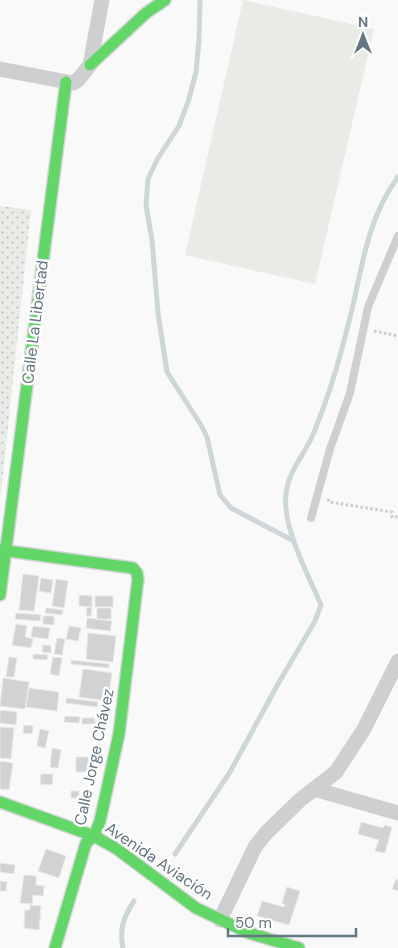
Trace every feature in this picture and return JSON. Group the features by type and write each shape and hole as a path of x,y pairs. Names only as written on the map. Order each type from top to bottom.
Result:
{"street":[{"path":"90,65 102,0"},
{"path":"0,69 73,83 146,13 165,0"},
{"name":"Calle La Libertad","path":"0,595 3,551 66,82"},
{"name":"Calle Jorge Chávez","path":"3,551 133,568 137,573 138,579 119,734 100,821 94,836 86,844 55,948"},
{"path":"220,920 256,847 280,818 336,772 364,729 398,662"},
{"path":"314,789 398,813"},
{"name":"Avenida Aviación","path":"0,802 94,836 117,848 196,908 249,933 299,948"}],"lane":[{"path":"311,518 330,449 350,393 368,307 398,236"}],"path":[{"path":"322,480 329,502 392,512 392,517 398,518"}],"shaded area":[{"path":"243,0 374,29 315,284 185,255"},
{"path":"0,206 31,210 0,501"}],"building":[{"path":"23,574 39,576 34,611 19,610"},
{"path":"41,578 53,580 51,593 39,591"},
{"path":"56,579 68,581 64,608 52,606"},
{"path":"79,595 92,596 92,607 79,606"},
{"path":"95,596 113,596 113,607 95,607"},
{"path":"87,607 92,608 91,616 86,616"},
{"path":"46,608 63,610 62,615 45,613"},
{"path":"97,608 111,608 111,619 97,619"},
{"path":"16,613 41,615 40,621 15,619"},
{"path":"43,616 54,616 54,625 43,624"},
{"path":"87,618 112,621 110,631 86,628"},
{"path":"16,624 27,626 25,637 33,639 31,648 12,645"},
{"path":"33,626 50,628 48,639 31,637"},
{"path":"69,626 81,628 78,641 66,639"},
{"path":"88,633 116,636 113,662 86,659"},
{"path":"57,638 65,639 62,655 54,654"},
{"path":"43,645 51,646 51,653 42,652"},
{"path":"33,654 48,655 47,660 33,659"},
{"path":"9,657 17,658 14,677 6,677"},
{"path":"53,657 62,658 59,676 50,674"},
{"path":"71,660 109,664 109,668 71,664"},
{"path":"83,669 112,673 108,701 79,697"},
{"path":"3,678 29,682 25,709 0,706"},
{"path":"29,688 59,692 57,711 26,707"},
{"path":"66,698 98,702 97,707 66,703"},
{"path":"0,710 17,712 16,725 0,723"},
{"path":"65,716 80,717 79,723 64,722"},
{"path":"82,718 95,718 95,724 82,724"},
{"path":"24,725 33,726 32,734 23,733"},
{"path":"0,727 14,728 11,759 0,758"},
{"path":"40,729 49,731 45,748 37,746"},
{"path":"92,746 102,748 99,756 90,753"},
{"path":"52,748 61,750 58,768 50,767"},
{"path":"76,757 96,757 96,772 76,772"},
{"path":"0,761 13,763 9,790 0,789"},
{"path":"41,774 53,774 52,785 40,784"},
{"path":"71,791 79,791 79,798 71,798"},
{"path":"361,822 383,828 385,825 392,827 385,853 375,851 379,840 358,834"},
{"path":"46,849 66,856 59,878 38,871"},
{"path":"0,863 15,865 14,874 0,872"},
{"path":"24,875 36,876 36,885 44,886 43,896 33,895 32,904 20,903"},
{"path":"396,879 398,879 398,891 392,889"},
{"path":"0,881 7,882 6,891 0,891"},
{"path":"287,887 300,891 289,925 257,916 262,901 284,907 285,905 282,903"},
{"path":"30,905 41,906 39,930 24,928 25,910 30,910"}],"waterway":[{"path":"200,0 196,72 189,99 179,126 158,158 148,179 146,205 152,240 158,313 167,372 207,437 220,495 231,508 292,540"},
{"path":"175,854 230,772 315,621 321,605 292,535 286,507 287,486 292,472 312,436 326,400 343,344 369,236 381,206 398,177"},
{"path":"123,948 123,923 134,901"}],"traffic: fast":[{"path":"90,65 146,13 165,0"},
{"path":"0,595 66,82"},
{"path":"0,550 133,568 137,573 138,579 119,734 100,821 94,836 86,843 55,948"},
{"path":"0,802 94,836 117,849 196,908 249,933 299,948"}]}
